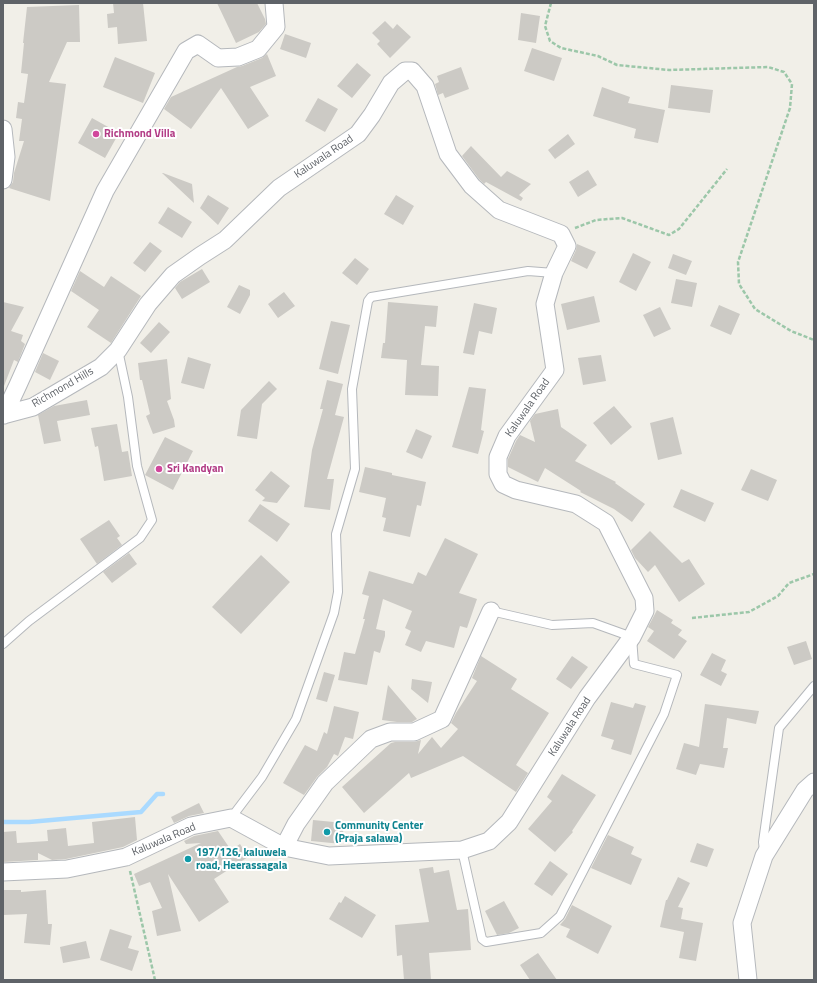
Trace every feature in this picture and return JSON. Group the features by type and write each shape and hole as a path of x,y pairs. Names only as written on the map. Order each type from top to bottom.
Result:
{"street":[{"path":"3,415 18,386 105,191 186,51 198,44 218,58 238,57 258,49 276,27 274,3"},
{"name":"Kaluwala Road","path":"3,872 67,869 126,857 191,826 231,818 284,846 329,856 462,850 490,841 509,822 587,698 632,637 645,611 644,598 606,523 576,504 516,490 503,484 498,474 498,457 507,436 555,370 545,304 554,273 567,246 562,234 499,210 472,186 448,154 425,86 412,71 405,70 391,83 372,115 358,134 279,188 225,240 173,275 148,304 118,350"},
{"path":"3,129 6,157 3,180"},
{"name":"Richmond Hills","path":"3,415 33,407 101,367 118,350"},
{"path":"284,846 296,824 325,783 372,739 390,732 414,732 442,719 491,611"},
{"path":"748,980 742,923 764,856 805,790 814,782"}],"lane":[{"path":"231,818 262,777 296,720 334,613 338,592 336,534 355,469 352,388 368,301 371,297 528,271 554,273"},
{"path":"3,644 29,621 140,538 152,520 137,466 128,397 118,350"},
{"path":"462,850 482,939 486,942 541,933 560,916 664,714 677,676 634,664 632,637 593,623 552,626 491,611"},
{"path":"764,856 763,842 779,728 814,686"}],"path":[{"path":"551,3 545,26 550,41 561,48 598,56 617,65 669,70 768,67 784,72 792,84 790,108 738,262 739,284 755,308 790,331 814,340"},
{"path":"562,234 596,220 622,218 669,235 679,229 727,169"},
{"path":"692,618 749,612 778,596 789,583 814,574"},
{"path":"126,857 155,980"}],"building":[{"path":"113,3 143,3 147,41 118,44 117,27 108,28 107,14 114,13"},
{"path":"217,3 257,3 266,24 259,32 236,43"},
{"path":"79,5 80,42 67,42 49,82 66,84 50,201 9,188 13,182 14,173 24,141 19,141 22,119 16,118 18,102 24,103 28,74 21,73 27,7"},
{"path":"521,13 540,16 536,43 518,40"},
{"path":"385,21 393,29 397,24 411,37 390,58 377,44 380,41 372,33"},
{"path":"285,34 311,43 306,58 280,49"},
{"path":"532,48 562,58 554,81 524,71"},
{"path":"267,54 276,76 250,87 269,116 248,129 221,88 191,129 164,109 171,97 237,67 262,58"},
{"path":"115,57 155,73 143,103 103,87"},
{"path":"357,63 371,75 352,98 337,86"},
{"path":"461,67 469,89 445,98 443,93 438,95 435,84 439,82 437,76"},
{"path":"671,85 713,90 710,113 668,108"},
{"path":"602,87 630,97 628,103 665,110 658,143 634,138 636,129 593,116"},
{"path":"318,98 338,109 325,132 305,121"},
{"path":"92,118 119,133 105,158 78,143"},
{"path":"568,134 575,144 555,159 548,150"},
{"path":"471,146 501,177 507,171 531,184 519,195 523,198 521,201 486,182 484,184 479,179 462,156"},
{"path":"588,170 597,185 578,197 569,182"},
{"path":"162,173 192,184 194,203"},
{"path":"208,195 229,208 218,225 200,208"},
{"path":"396,195 414,206 403,225 384,214"},
{"path":"168,207 192,222 182,238 158,223"},
{"path":"150,242 162,251 145,272 133,263"},
{"path":"577,244 596,252 587,269 571,261"},
{"path":"633,253 651,262 636,291 619,282"},
{"path":"673,254 692,261 686,275 668,268"},
{"path":"355,258 369,269 357,285 342,273"},
{"path":"202,269 210,282 182,299 175,288 180,282"},
{"path":"80,271 104,287 111,276 141,296 111,343 87,327 99,310 71,291"},
{"path":"676,279 697,283 692,307 671,303"},
{"path":"239,285 250,290 250,295 240,314 227,307"},
{"path":"284,292 295,306 278,318 268,304"},
{"path":"594,296 600,322 567,330 561,304"},
{"path":"3,302 24,307 11,331 23,335 21,341 25,344 18,362 14,360 4,386 3,386"},
{"path":"388,302 438,306 436,327 425,326 421,365 439,366 438,396 405,395 407,360 381,358 383,343 385,343"},
{"path":"474,303 497,308 492,334 479,331 474,355 463,353"},
{"path":"719,305 740,314 731,335 710,326"},
{"path":"660,307 671,329 654,337 643,315"},
{"path":"331,321 350,325 338,374 319,369"},
{"path":"159,322 170,332 151,353 140,343"},
{"path":"43,353 59,361 50,380 35,372"},
{"path":"601,355 606,381 583,385 578,358"},
{"path":"188,357 211,364 204,389 181,383"},
{"path":"167,359 171,399 167,401 175,427 153,434 146,416 150,414 142,380 140,380 138,363"},
{"path":"327,380 343,384 335,415 344,417 327,479 334,479 330,510 304,507 312,450 323,409 320,409"},
{"path":"269,381 277,389 262,404 257,439 237,436 241,410"},
{"path":"469,387 486,389 481,430 484,431 478,454 452,447"},
{"path":"87,400 90,415 57,421 61,441 44,444 38,415 54,406"},
{"path":"614,406 632,427 611,445 593,423"},
{"path":"558,409 561,427 587,445 575,461 616,482 615,483 645,504 632,522 614,509 580,492 581,491 545,468 538,482 508,467 508,459 520,435 535,442 530,421 535,414"},
{"path":"673,417 682,454 658,460 650,423"},
{"path":"117,424 122,452 128,451 132,476 104,481 98,446 95,447 91,428"},
{"path":"416,429 432,436 422,459 406,452"},
{"path":"165,437 193,451 173,490 145,475"},
{"path":"365,467 392,473 392,475 426,482 421,506 417,505 410,537 383,531 386,518 382,517 386,498 359,492"},
{"path":"751,469 777,480 768,501 741,490"},
{"path":"271,471 290,486 277,503 262,501 265,498 255,490"},
{"path":"681,489 714,503 705,522 673,507"},
{"path":"260,504 290,524 277,542 248,521"},
{"path":"109,520 120,536 117,538 122,545 97,564 80,539"},
{"path":"650,531 682,563 689,559 705,584 679,602 655,565 648,572 635,558 631,550"},
{"path":"445,538 478,554 459,593 477,599 467,628 460,626 454,648 426,641 421,652 405,645 411,631 405,628 412,611 383,599 376,629 385,631 385,636 380,653 374,651 367,685 338,680 344,652 355,654 365,619 363,619 369,596 362,594 369,571 413,584 418,572 426,576"},
{"path":"129,553 137,564 112,583 103,572"},
{"path":"261,555 290,582 241,634 212,607"},
{"path":"657,610 673,620 671,623 682,630 678,635 687,641 674,659 647,641 654,631 648,627"},
{"path":"806,641 812,659 794,665 787,647"},
{"path":"712,653 726,660 721,671 727,674 721,686 700,675"},
{"path":"481,656 517,679 511,689 549,713 516,765 528,773 516,792 463,756 411,778 409,773 364,813 342,787 391,743 414,742 421,740 418,754 432,737 441,748 458,729 451,723 477,681 472,678"},
{"path":"572,656 588,667 571,689 556,679"},
{"path":"324,672 335,675 327,702 316,699"},
{"path":"412,679 432,682 428,703 411,689"},
{"path":"388,685 417,719 412,722 382,720"},
{"path":"611,702 633,708 635,703 646,706 631,755 611,749 614,740 601,736"},
{"path":"705,704 759,711 756,724 727,718 723,748 728,748 724,768 700,764 696,775 676,769 684,743 699,747"},
{"path":"334,706 359,712 353,739 345,737 338,756 334,754 327,767 317,777 304,795 283,783 305,745 317,751 324,732 327,734"},
{"path":"562,774 596,795 572,831 573,832 555,852 528,829 552,801 547,797"},
{"path":"199,803 204,813 189,816 174,823 171,817"},
{"path":"135,817 137,840 123,847 66,859 52,860 38,853 38,860 3,862 3,832 16,831 17,843 48,841 47,830 66,828 68,846 94,843 92,822"},
{"name":"Community Center (Praja salawa)","path":"313,820 344,823 342,844 311,841"},
{"path":"218,831 231,850 240,844 248,857 214,879 229,902 199,922 168,874 181,931 157,936 152,911 162,908 150,882 139,886 134,874 201,843 186,844 184,841 194,836"},
{"path":"608,835 634,847 631,854 642,859 631,885 591,868"},
{"path":"697,843 714,849 707,867 690,862"},
{"path":"550,861 568,874 552,896 534,884"},
{"path":"433,867 434,873 449,870 457,910 468,909 471,950 429,953 431,980 404,980 402,955 397,956 395,925 429,922 419,869"},
{"path":"678,877 690,883 678,907 683,908 681,919 703,923 696,961 679,958 684,932 660,927 666,900"},
{"path":"3,890 21,890 21,892 46,890 48,924 52,924 50,945 24,943 27,914 3,915"},
{"path":"345,896 376,915 362,938 329,919 339,902 341,903"},
{"path":"504,901 519,928 509,933 497,935 485,911"},
{"path":"572,905 612,926 598,954 566,937 570,929 560,925 565,919"},
{"path":"110,929 132,936 128,948 139,951 132,971 100,960"},
{"path":"86,941 90,958 63,963 60,947"},
{"path":"538,953 557,980 530,980 520,965"}],"waterway":[{"path":"3,822 29,822 141,812 157,794 163,794"}],"place":[{"name":"Richmond Villa","path":"96,134"},
{"name":"Sri Kandyan","path":"159,469"},
{"name":"Community Center (Praja salawa)","path":"327,832"},
{"name":"197/126, kaluwela road, Heerassagala","path":"188,859"}]}
